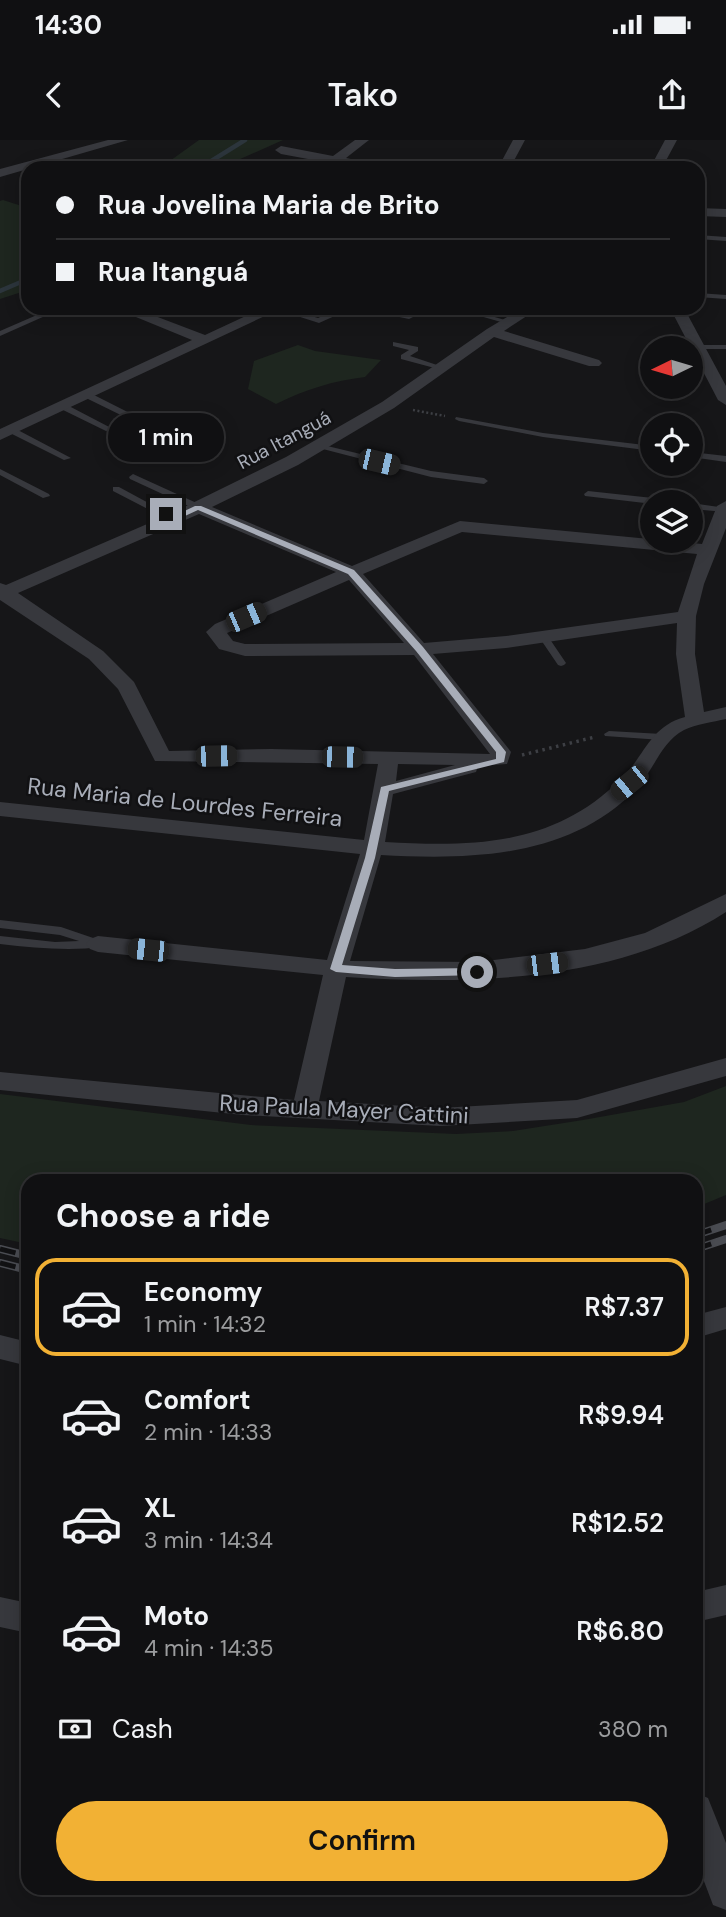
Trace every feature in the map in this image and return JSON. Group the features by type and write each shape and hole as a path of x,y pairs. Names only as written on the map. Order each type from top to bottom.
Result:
{"street":[{"path":"44,161 122,140"},
{"path":"336,160 363,140"},
{"path":"508,161 519,140"},
{"path":"660,161 671,140"},
{"path":"281,150 341,161"},
{"path":"0,173 21,167"},
{"path":"705,212 726,213"},
{"path":"139,315 205,340"},
{"path":"6,433 260,315"},
{"name":"Rua Itanguá","path":"2,592 174,519 321,446 388,405 520,315"},
{"path":"679,315 691,336"},
{"path":"492,332 594,363"},
{"path":"704,358 726,400"},
{"path":"198,507 351,572 419,649 501,752 500,760"},
{"path":"695,719 684,636 692,589 725,508"},
{"path":"687,616 544,637 419,649 245,650 226,645 216,632 453,528 467,526 709,550"},
{"path":"2,592 96,655 127,686 162,757 500,760"},
{"name":"Rua Maria de Lourdes Ferreira","path":"0,809 372,848 445,852 537,840 582,822 629,783 662,737 678,725 726,713"},
{"path":"304,1110 336,969 372,848 389,758"},
{"path":"385,790 500,760"},
{"path":"98,944 336,969 395,973 477,972 570,961 640,944 714,911 726,901"},
{"name":"Rua Paula Mayer Cattini","path":"0,1080 304,1110 440,1117 577,1109 726,1068"},
{"path":"703,1326 726,1318"},
{"path":"0,1347 21,1352"},
{"path":"703,1606 726,1601"},
{"path":"0,1612 21,1616"},
{"path":"703,1829 726,1892"}],"lane":[{"path":"705,238 726,239"},
{"path":"705,295 726,296"},
{"path":"0,334 43,315"},
{"path":"300,315 320,321 332,315"},
{"path":"482,315 508,322"},
{"path":"396,344 415,349 404,357 442,368"},
{"path":"704,347 726,347"},
{"path":"89,396 181,441"},
{"path":"64,407 109,429"},
{"path":"459,419 543,435 640,447"},
{"path":"6,433 67,458"},
{"path":"321,446 431,474 484,481"},
{"path":"703,455 726,458"},
{"path":"0,472 46,496"},
{"path":"133,477 198,507"},
{"path":"116,489 174,519"},
{"path":"588,494 640,500"},
{"path":"703,507 725,508"},
{"path":"544,637 561,663"},
{"path":"610,734 662,737"},
{"path":"0,924 61,931 98,944"},
{"path":"0,940 55,946 98,944"}],"path":[{"path":"388,405 459,419"},
{"path":"500,760 610,734"}],"shaded area":[{"path":"199,140 283,140 236,161 170,161"},
{"path":"0,201 21,206 21,292 0,299"},
{"path":"298,345 315,351 381,360 365,377 320,386 276,404 248,389 254,361"},
{"path":"726,1086 726,1195 703,1205 703,1174 21,1174 21,1242 0,1238 0,1094 251,1125 456,1134 513,1131 684,1102"}],"waterway":[{"path":"211,161 245,140"},
{"path":"0,291 21,282"}],"railway":[{"path":"703,1233 726,1225"},
{"path":"703,1247 726,1239"},
{"path":"0,1249 21,1254"},
{"path":"0,1263 21,1268"}],"route":[{"path":"166,514 174,519 198,507 351,572 419,649 501,752 500,760 385,790 370,858 336,969 395,973 477,972"}]}
